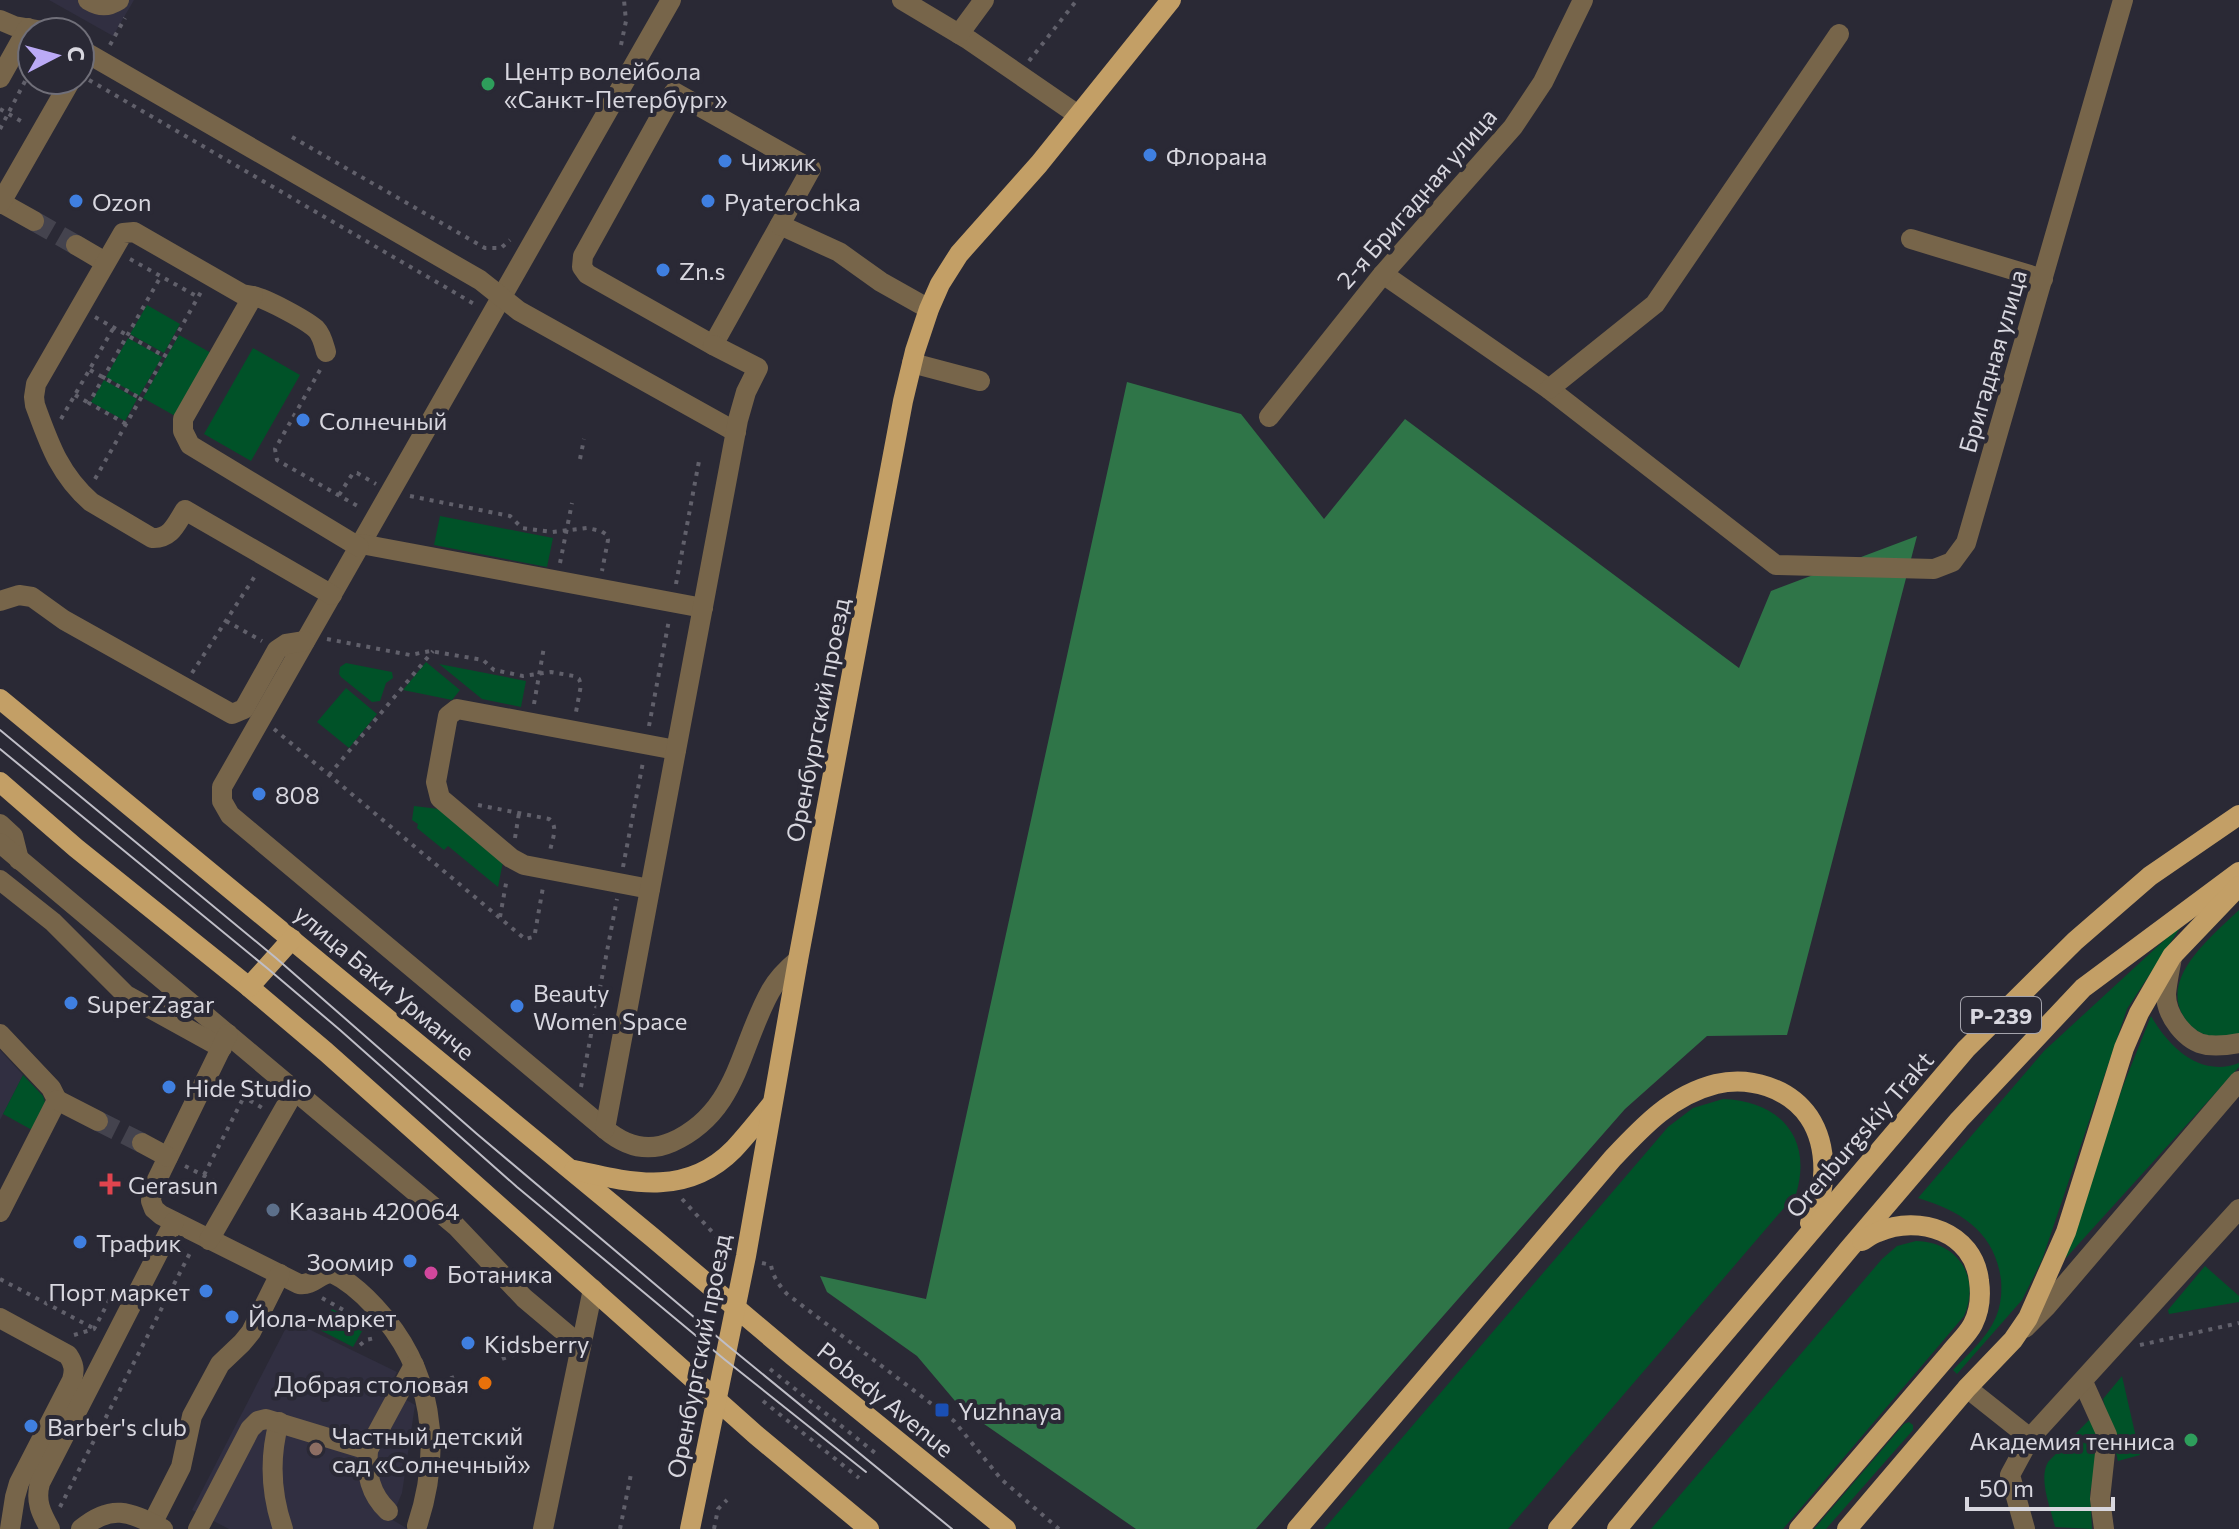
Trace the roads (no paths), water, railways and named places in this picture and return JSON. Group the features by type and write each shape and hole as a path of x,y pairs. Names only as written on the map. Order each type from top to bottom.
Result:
{"main road":[{"name":"Оренбургский проезд","path":"690,1529 736,1307 798,960 912,363 929,309 959,254 1039,164 1171,0"},
{"name":"улица Баки Урманче","path":"0,699 736,1307"},
{"path":"0,782 338,1063 715,1400 869,1529"},
{"name":"Orenburgskiy Trakt","path":"1558,1529 1966,1049 2075,941 2150,876 2239,815"},
{"name":"Р-239","path":"1617,1529 1959,1120 2083,988 2239,872"},
{"path":"1847,1529 1967,1388 2013,1340 2028,1318 2066,1232 2139,1013 2172,956 2239,886"},
{"path":"249,987 292,939"},
{"path":"1297,1529 1613,1158 1654,1117 1681,1097 1719,1083 1759,1083 1776,1089 1809,1117 1822,1156 1823,1180 1813,1218 1795,1249"},
{"path":"570,1169 620,1181 647,1184 674,1181 698,1173 733,1150 774,1102"},
{"path":"1799,1529 1950,1353 1972,1325 1979,1307 1978,1271 1971,1254 1960,1240 1947,1232 1915,1225 1896,1226 1878,1232 1848,1250"},
{"name":"Pobedy Avenue","path":"736,1307 1006,1529"}],"street":[{"path":"0,7 4,0"},
{"path":"88,0 98,6 124,6"},
{"path":"671,0 497,305 399,494 376,517 222,787 222,801 226,811 618,1140 647,1147 666,1144 684,1136 713,1113 731,1085 769,993 785,971 798,960"},
{"path":"902,0 959,34 1078,115"},
{"path":"959,34 984,0"},
{"name":"2-я Бригадная улица","path":"1269,417 1383,274 1513,127 1543,82 1583,0"},
{"name":"Бригадная улица","path":"1549,389 1776,565 1934,569 1952,562 1966,543 2123,0"},
{"path":"1383,274 1549,389 1655,304 1839,34"},
{"path":"0,78 16,49"},
{"path":"96,62 480,280 497,305 519,311 736,432"},
{"path":"605,1129 736,432 746,392 758,368 713,345 587,274 582,267 583,256 674,92 811,169 713,345"},
{"path":"34,221 0,203 62,96"},
{"path":"780,225 839,252 881,282 929,309"},
{"path":"326,352 316,328 264,299 242,294 134,232 123,233 34,390 35,405 56,461 87,499 152,538 169,534 182,508 332,595"},
{"path":"1911,239 2043,279"},
{"path":"76,245 109,256"},
{"path":"253,296 183,419 183,431 190,445 360,545 703,608"},
{"path":"912,363 980,381"},
{"path":"0,601 27,595 64,620 228,713 236,714 244,709 277,650 286,644 305,641"},
{"path":"650,889 524,865 511,858 440,798 436,782 450,713 460,709 676,750"},
{"path":"0,824 13,836 19,860"},
{"path":"0,843 225,1041"},
{"path":"0,880 53,922 126,995 225,1041 262,1062 456,1226 524,1298 574,1340"},
{"path":"2172,956 2166,997 2172,1018 2188,1036 2205,1045 2239,1043"},
{"path":"0,1034 51,1088 57,1100 98,1121"},
{"path":"225,1041 152,1190 151,1201 156,1212 174,1222 304,1285 329,1273 341,1278 365,1296 386,1319 414,1365 428,1408 431,1437 429,1485 417,1526"},
{"path":"2013,1340 2046,1307 2239,1081"},
{"path":"205,1237 237,1192 295,1090"},
{"path":"0,1212 57,1100"},
{"path":"142,1143 168,1157"},
{"path":"2025,1529 2010,1475 2030,1438 2239,1209"},
{"path":"50,1528 37,1500 40,1483 174,1222"},
{"path":"81,1529 117,1512 125,1512 148,1525 181,1467 192,1416 204,1393 220,1364 251,1332 280,1274"},
{"path":"543,1529 574,1340 593,1289"},
{"path":"0,1318 68,1355 74,1365 72,1380 19,1483 10,1529"},
{"path":"388,1511 374,1494 369,1481 368,1450 414,1365"},
{"path":"2083,1382 2107,1435 2100,1499 2104,1529"},
{"path":"1967,1388 2030,1438"},
{"path":"198,1529 253,1424 266,1419 368,1450"},
{"path":"279,1422 272,1456 272,1476 283,1529"}],"tunnel":[{"path":"34,221 76,245"},
{"path":"98,1121 142,1143"}],"tram line":[{"path":"0,730 276,958 477,1134 727,1345 952,1529"},
{"path":"0,749 267,968 517,1187 866,1472"}],"place":[{"name":"Центр волейбола «Санкт-Петербург»","path":"488,84"},
{"name":"Флорана","path":"1150,155"},
{"name":"Чижик","path":"725,161"},
{"name":"Ozon","path":"76,201"},
{"name":"Pyaterochka","path":"708,201"},
{"name":"Zn.s","path":"663,270"},
{"name":"Солнечный","path":"303,420"},
{"name":"808","path":"259,794"},
{"name":"SuperZagar","path":"71,1003"},
{"name":"Beauty Women Space","path":"517,1006"},
{"name":"Hide Studio","path":"169,1087"},
{"name":"Gerasun","path":"110,1184"},
{"name":"Казань 420064","path":"273,1210"},
{"name":"Трафик","path":"80,1242"},
{"name":"Зоомир","path":"410,1261"},
{"name":"Ботаника","path":"431,1273"},
{"name":"Порт маркет","path":"206,1291"},
{"name":"Йола-маркет","path":"232,1317"},
{"name":"Kidsberry","path":"468,1343"},
{"name":"Добрая столовая","path":"485,1383"},
{"name":"Yuzhnaya","path":"942,1410"},
{"name":"Barber's club","path":"31,1426"},
{"name":"Академия тенниса","path":"2191,1440"},
{"name":"Частный детский сад «Солнечный»","path":"316,1449"}]}
